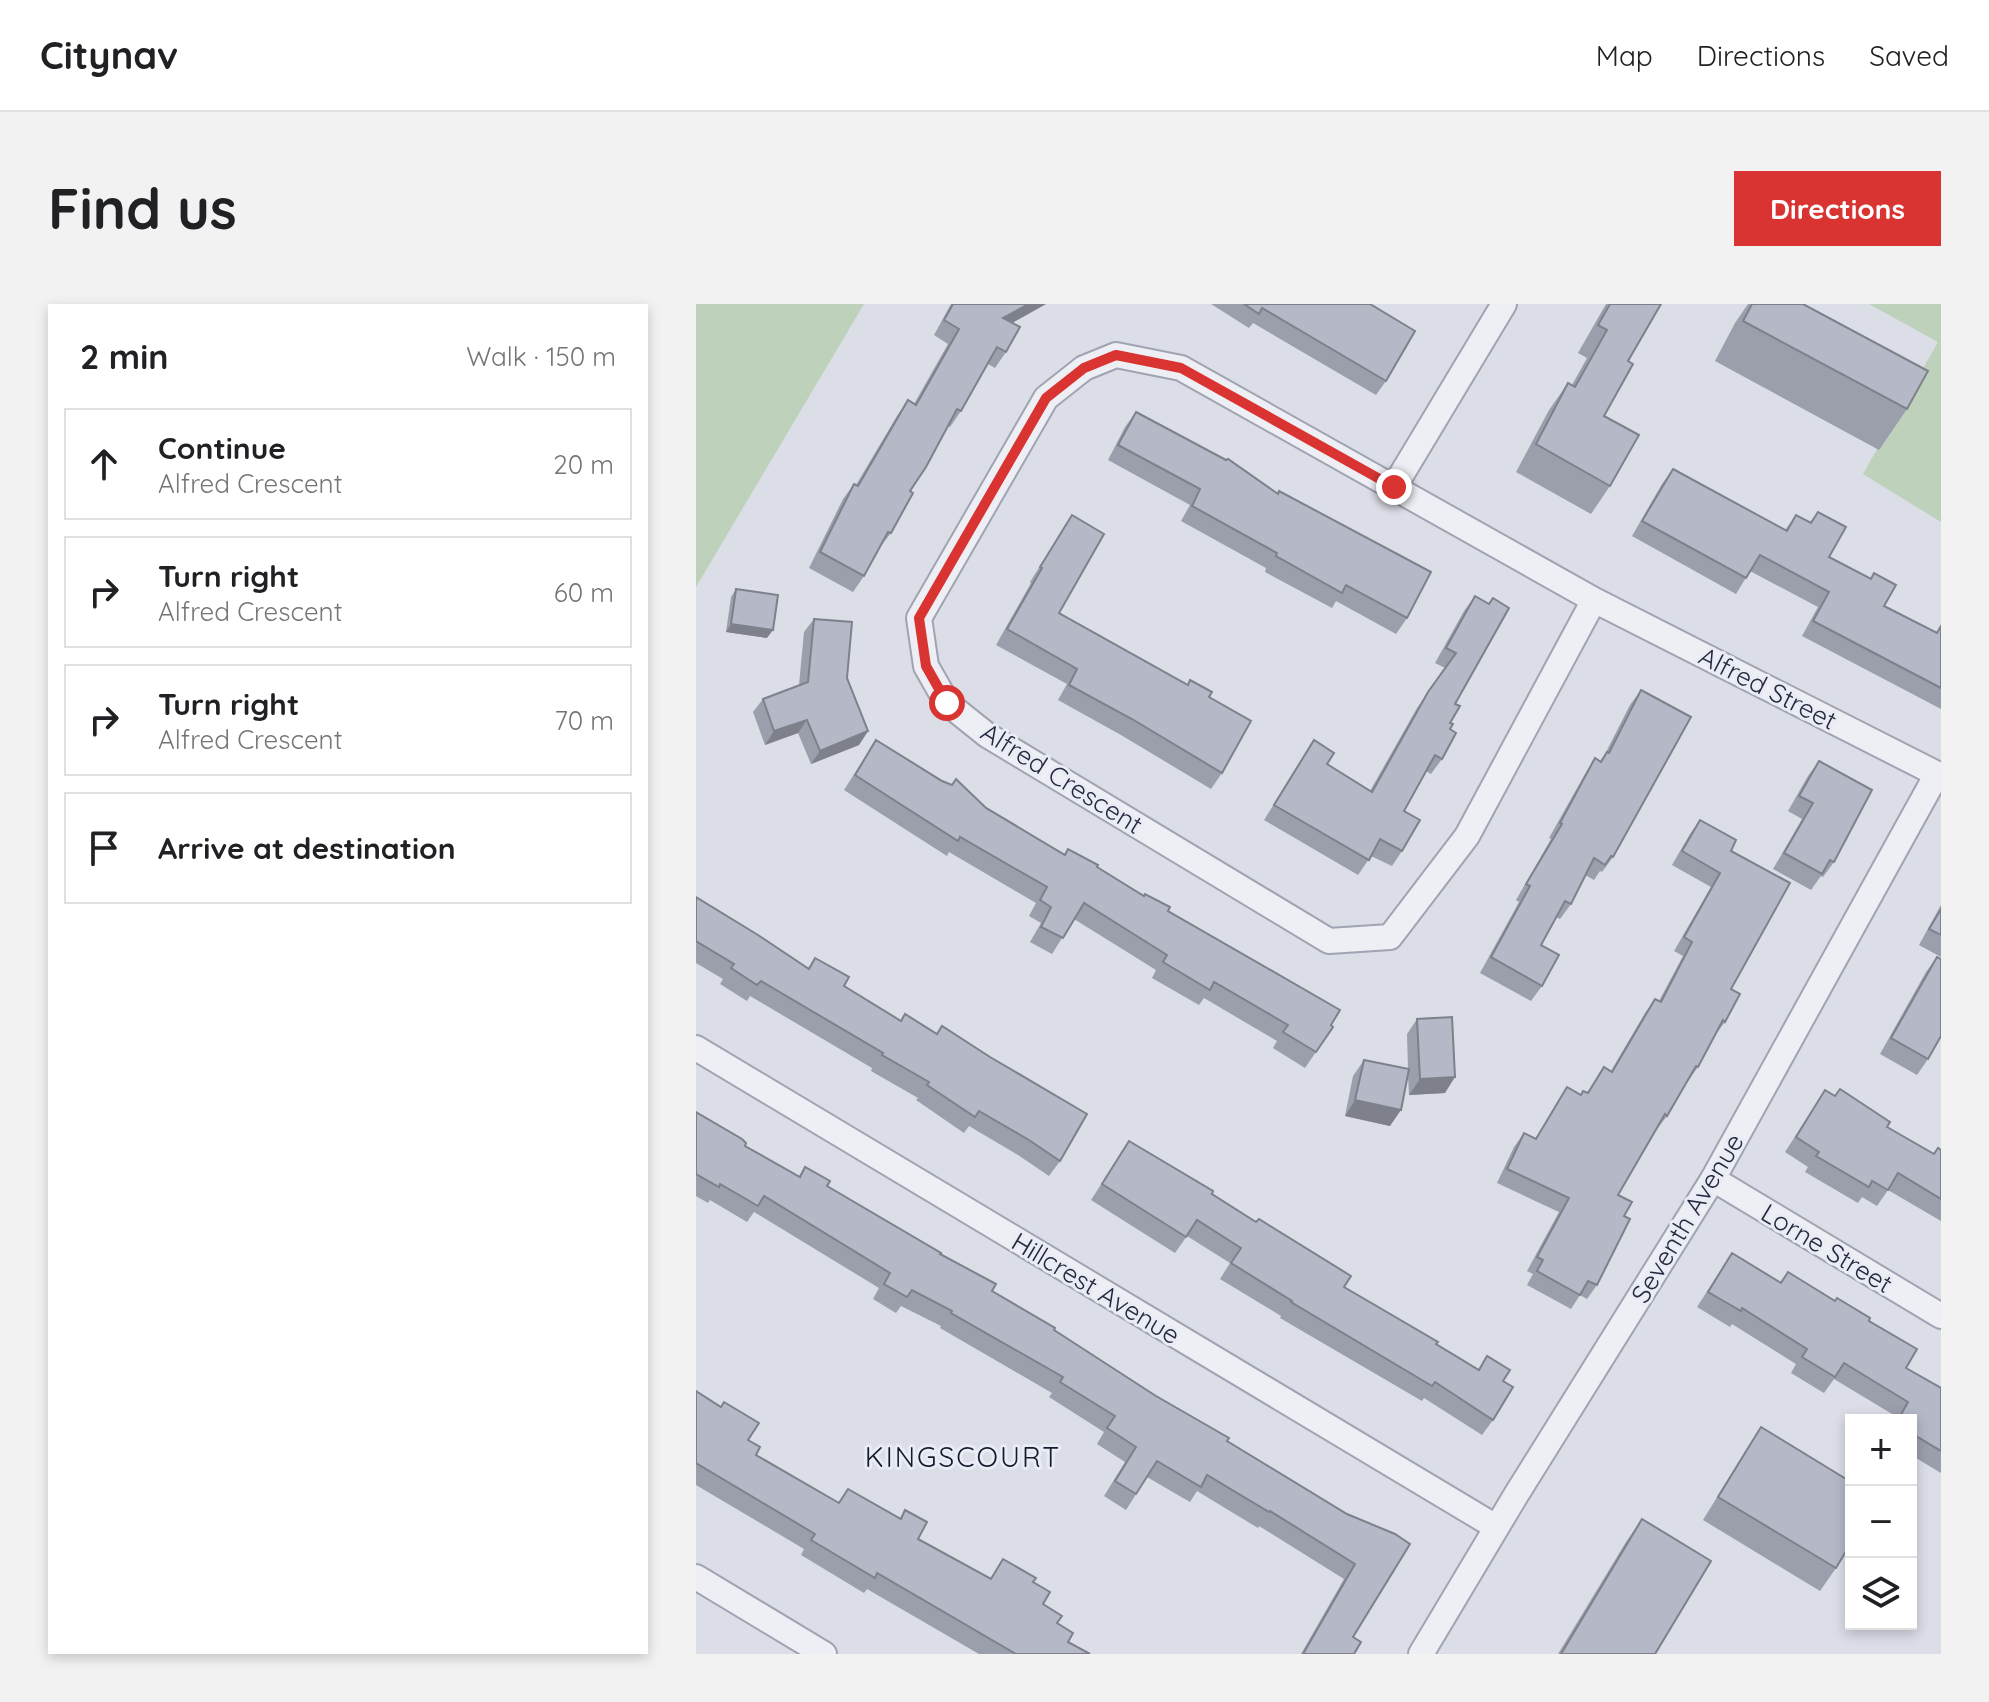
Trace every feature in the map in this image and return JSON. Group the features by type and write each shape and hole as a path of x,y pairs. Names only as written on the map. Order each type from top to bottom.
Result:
{"street":[{"path":"1394,487 1504,304"},
{"name":"Alfred Crescent","path":"1116,355 1181,368 1594,600 1467,836 1390,937 1329,941 987,735 947,703 926,666 919,618 1046,398 1084,368 1116,355"},
{"name":"Alfred Street","path":"1594,600 1939,775"},
{"name":"Seventh Avenue","path":"1421,1654 1496,1527 1713,1179 1939,775"},
{"name":"Hillcrest Avenue","path":"696,1048 1496,1527"},
{"name":"Lorne Street","path":"1713,1179 1941,1316"},
{"path":"696,1577 824,1654"}],"green space":[{"path":"696,304 864,304 696,587"},
{"path":"1869,304 1941,304 1941,522 1863,474 1938,342"}],"building":[{"path":"953,304 1029,304 1003,318 1020,327 1006,352 997,347 961,411 957,409 910,491 913,493 891,533 888,532 864,576 820,552 854,484 858,486 908,400 916,405 959,329 944,320"},
{"path":"1244,304 1370,304 1415,331 1386,381 1262,308 1259,314"},
{"path":"1610,304 1661,304 1628,361 1633,364 1604,416 1639,435 1610,486 1536,444 1568,383 1575,387 1607,330 1598,325"},
{"path":"1752,304 1803,304 1928,371 1907,409 1743,321"},
{"path":"1136,412 1228,459 1278,494 1279,491 1431,572 1407,618 1346,585 1342,593 1192,506 1200,489 1118,445"},
{"path":"1673,469 1787,531 1796,515 1811,523 1818,512 1846,527 1829,557 1871,579 1874,573 1896,585 1884,606 1937,633 1941,626 1941,688 1813,621 1829,592 1760,555 1746,578 1642,521"},
{"path":"1072,515 1104,534 1059,613 1188,685 1190,680 1212,692 1209,697 1251,721 1222,773 1069,685 1077,669 1007,629"},
{"path":"736,589 778,595 773,630 731,624"},
{"path":"1475,596 1489,604 1493,598 1509,608 1455,704 1460,706 1450,729 1456,733 1442,759 1435,755 1404,811 1420,820 1402,851 1380,839 1369,860 1274,805 1314,740 1334,753 1327,764 1372,792 1428,692 1456,653 1446,648"},
{"path":"814,619 852,622 847,678 868,731 820,751 807,720 774,731 763,699 808,682"},
{"path":"1641,690 1691,717 1613,857 1605,865 1594,858 1571,904 1565,901 1541,945 1559,955 1542,986 1491,957 1530,886 1526,884 1562,824 1595,758 1601,762 1609,753"},
{"path":"876,740 942,781 952,785 956,779 986,808 1065,855 1068,849 1098,865 1144,896 1170,907 1168,911 1340,1010 1331,1025 1333,1027 1316,1052 1283,1032 1288,1025 1214,982 1210,990 1163,962 1167,955 1084,903 1063,938 1041,927 1051,907 1040,900 1047,887 960,837 958,841 855,775"},
{"path":"1819,761 1872,790 1834,862 1830,860 1822,874 1784,853 1813,803 1799,796"},
{"path":"1700,820 1736,840 1731,851 1790,883 1731,989 1740,994 1725,1022 1723,1020 1698,1067 1667,1116 1665,1114 1618,1195 1632,1202 1624,1216 1630,1219 1597,1285 1588,1281 1580,1295 1537,1271 1543,1260 1537,1257 1569,1198 1507,1169 1524,1133 1536,1139 1567,1087 1581,1095 1583,1091 1588,1093 1604,1067 1612,1072 1655,999 1661,1002 1692,942 1684,937 1720,873 1682,851"},
{"path":"696,897 809,969 815,958 849,977 844,986 901,1021 905,1014 937,1034 942,1026 1087,1114 1060,1161 979,1111 975,1117 927,1085 929,1082 883,1053 761,981 757,985 731,968 734,964 696,941"},
{"path":"1941,909 1941,935 1929,929"},
{"path":"1937,957 1941,959 1941,1036 1928,1059 1891,1038"},
{"path":"1452,1017 1455,1077 1420,1079 1417,1019"},
{"path":"1364,1060 1409,1069 1401,1110 1355,1100"},
{"path":"1840,1089 1890,1122 1887,1127 1934,1154 1938,1148 1941,1150 1941,1199 1898,1173 1888,1190 1872,1181 1869,1187 1816,1156 1819,1152 1796,1137 1825,1090 1835,1096"},
{"path":"696,1112 742,1139 745,1146 800,1177 805,1167 830,1181 827,1186 996,1284 992,1291 1055,1328 1156,1396 1229,1438 1227,1441 1347,1514 1395,1534 1410,1544 1353,1637 1361,1642 1354,1654 1303,1654 1355,1564 1207,1475 1201,1487 1157,1461 1136,1494 1115,1481 1136,1447 1107,1428 1115,1416 1060,1382 1063,1377 952,1311 912,1290 907,1297 884,1284 890,1273 764,1196 758,1206 696,1174"},
{"path":"1129,1141 1213,1191 1212,1194 1256,1222 1259,1219 1351,1276 1344,1287 1479,1370 1487,1356 1510,1370 1503,1381 1513,1387 1493,1420 1435,1382 1432,1386 1231,1263 1241,1248 1197,1220 1186,1237 1102,1184"},
{"path":"1732,1253 1781,1283 1788,1272 1835,1301 1837,1298 1917,1349 1906,1368 1941,1388 1941,1451 1917,1437 1917,1414 1901,1414 1908,1402 1844,1363 1835,1377 1802,1357 1807,1349 1742,1308 1741,1311 1708,1292"},
{"path":"696,1391 721,1407 724,1402 759,1423 748,1440 760,1447 756,1455 839,1503 848,1489 901,1519 905,1510 927,1522 918,1539 991,1579 1003,1559 1036,1578 1033,1582 1050,1592 1043,1604 1062,1616 1057,1623 1073,1633 1068,1642 1090,1654 1016,1654 877,1573 875,1578 811,1540 815,1534 696,1463"},
{"path":"1761,1427 1845,1478 1845,1553 1836,1568 1718,1497"},
{"path":"1642,1519 1711,1561 1655,1654 1561,1654"}],"district":[{"name":"KINGSCOURT","path":"963,1456"}],"route":[{"path":"947,703 926,666 919,618 1046,398 1084,368 1116,355 1181,368 1394,487"}]}
